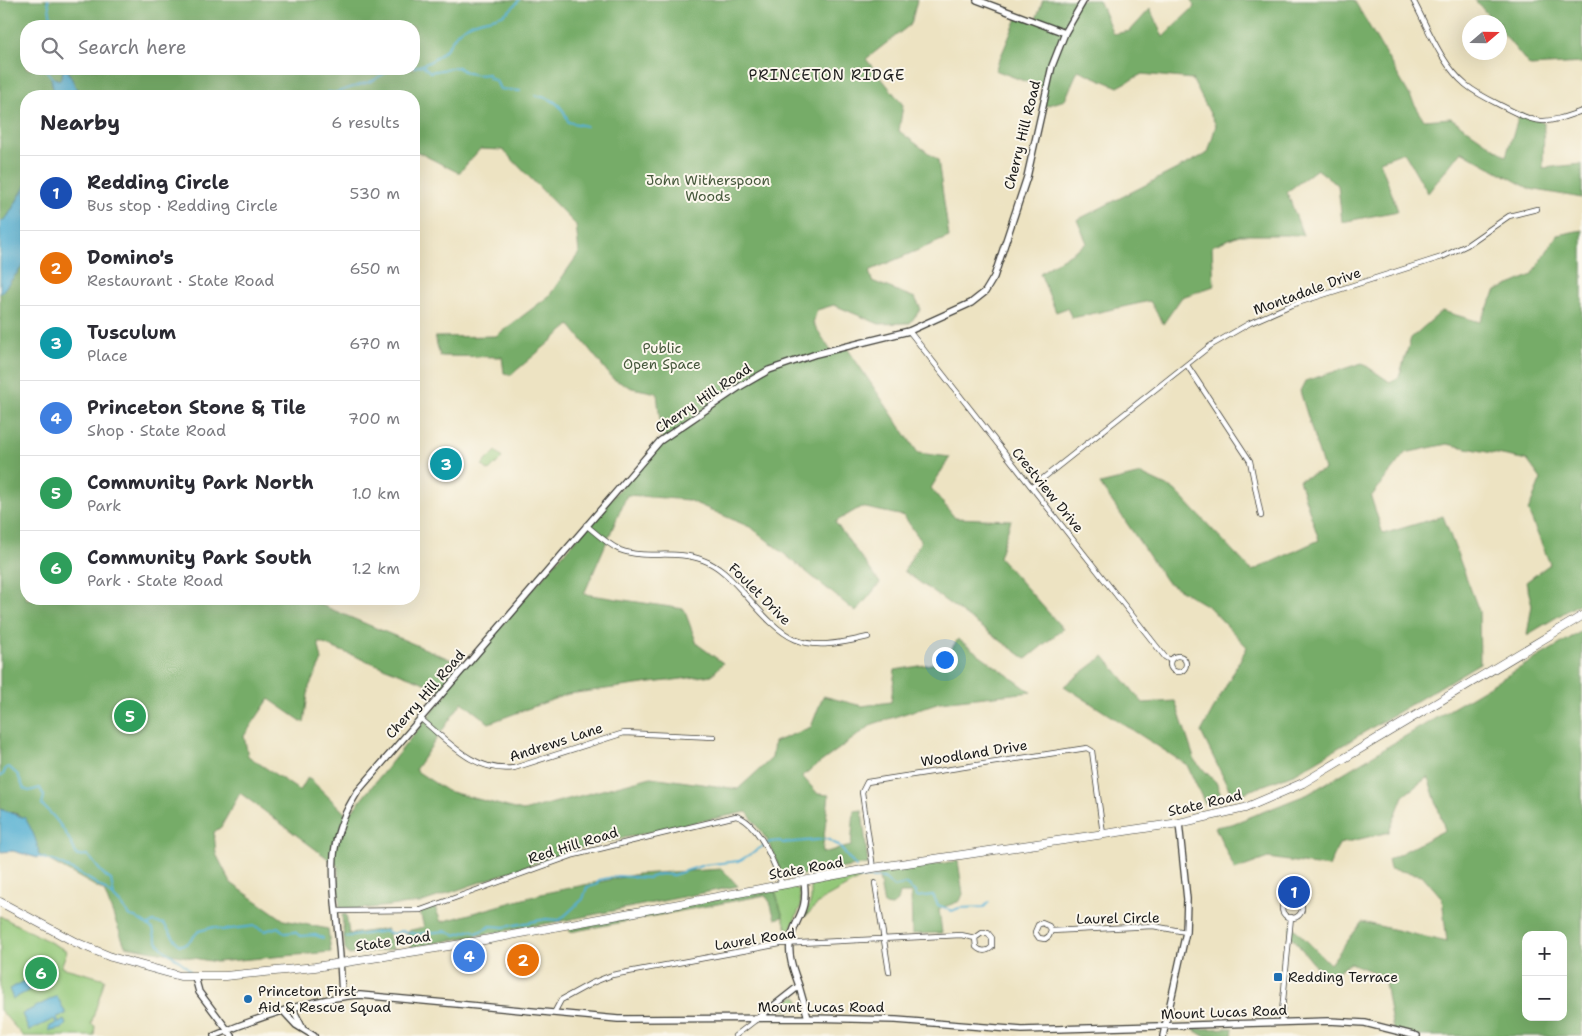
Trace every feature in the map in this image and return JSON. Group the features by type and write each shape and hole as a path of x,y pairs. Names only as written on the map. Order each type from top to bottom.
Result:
{"highway":[{"name":"State Road","path":"0,902 75,942 110,957 195,978 264,973 468,943 873,868 1180,823 1245,808 1303,783 1582,616"}],"street":[{"path":"976,0 1065,33"},
{"name":"Cherry Hill Road","path":"342,996 341,962 332,878 333,855 344,815 358,792 660,441 741,386 769,370 799,359 910,331 971,303 985,292 994,277 1027,177 1046,87 1065,33 1084,0"},
{"path":"1413,0 1447,62 1459,78 1475,92 1535,121 1550,122 1582,111"},
{"name":"Montadale Drive","path":"1032,487 1220,340 1271,312 1442,257 1468,246 1509,216 1537,209"},
{"name":"Crestview Drive","path":"910,331 1165,657 1170,660"},
{"path":"1187,365 1250,461 1261,516"},
{"name":"Foulet Drive","path":"586,525 612,546 629,552 682,555 712,564 727,576 772,625 796,640 815,645 832,645 868,637"},
{"name":"Andrews Lane","path":"421,718 467,758 482,766 498,769 514,768 624,733 714,737"},
{"name":"Woodland Drive","path":"873,868 862,792 864,784 871,780 1087,748 1092,751 1104,834"},
{"name":"Red Hill Road","path":"336,911 421,910 574,855 736,816 746,821 764,843 782,884"},
{"path":"1163,1036 1167,1026 1186,932 1187,899 1180,823"},
{"path":"804,881 806,899 804,910 790,943 808,1018"},
{"path":"875,882 889,972"},
{"path":"1293,898 1300,903 1302,909 1298,916 1291,918 1284,913 1283,905 1286,900 1293,898"},
{"path":"1281,1022 1291,918"},
{"name":"Laurel Circle","path":"1051,931 1153,926 1186,932"},
{"name":"Laurel Road","path":"982,932 988,934 993,941 992,947 984,951 978,949 975,944 975,938 982,932"},
{"name":"Laurel Road","path":"554,1013 561,1000 592,983 612,975 790,943 961,935 975,938"},
{"path":"195,978 199,992 232,1036"},
{"path":"736,1036 799,986"},
{"name":"Mount Lucas Road","path":"214,1036 293,1009 342,996 360,995 618,1019 808,1018 896,1020 1022,1030 1281,1022 1365,1023 1417,1036"},
{"path":"293,1009 303,1029"},
{"path":"284,1012 314,1036"}],"green space":[{"path":"0,0 917,0 911,24 866,59 903,105 899,131 938,160 949,237 869,271 872,281 915,298 921,309 910,323 879,324 834,305 817,310 813,323 831,351 847,348 918,453 950,457 931,488 955,518 1011,520 999,557 1063,629 1026,659 904,571 921,541 904,516 861,507 835,522 880,583 856,612 752,528 688,500 627,495 584,594 684,609 697,644 723,663 712,675 568,694 489,723 462,702 415,770 447,791 523,811 651,777 738,789 772,758 774,742 811,727 823,696 862,706 891,702 895,670 943,662 958,639 1031,692 940,702 873,724 802,776 818,794 829,795 822,853 851,846 854,811 862,810 868,864 784,878 767,840 747,812 573,850 420,903 340,911 338,866 240,793 221,827 214,832 216,854 231,883 284,920 328,929 331,952 216,962 125,946 104,891 39,855 34,837 18,814 0,809 0,294 20,269 20,605 321,605 466,666 662,440 657,393 632,388 613,379 570,325 511,375 504,373 502,357 440,356 435,337 496,336 549,296 579,253 576,225 503,150 480,149 459,173 420,153 420,90 77,90 70,75 420,75 420,20 20,20 20,75 62,75 60,80 51,77 53,90 20,90 20,195 8,216 0,223","holes":["318,642 448,692 348,816 308,777 300,791 248,756 244,736 269,699 304,723 309,687 322,660"]},
{"path":"1043,0 1099,0 1113,34 1130,31 1150,9 1163,37 1194,7 1192,0 1354,0 1424,120 1451,118 1506,156 1520,113 1544,123 1543,168 1582,164 1582,198 1530,189 1461,151 1428,193 1404,152 1380,161 1398,211 1342,222 1338,185 1317,169 1287,192 1303,235 1239,235 1212,246 1214,286 1182,297 1163,324 1150,301 1072,318 1067,308 1056,312 1040,273 1087,243 1077,220 1208,153 1216,125 1192,79 1142,74 1118,87 1078,70 1065,100 1042,107 1045,89 995,70 1018,16 1035,22"},
{"path":"1475,0 1582,0 1582,63 1530,66 1507,38 1507,15 1488,15"},
{"path":"1582,230 1582,602 1527,635 1532,605 1526,582 1550,564 1528,511 1541,479 1527,460 1447,444 1405,453 1371,497 1383,534 1443,516 1479,611 1480,663 1296,773 1233,797 1201,732 1247,647 1209,607 1167,582 1100,484 1141,474 1175,490 1252,571 1319,540 1299,480 1324,470 1300,391 1305,381 1362,363 1390,382 1399,377 1411,338 1442,311 1480,322 1496,291 1532,275 1557,235"},
{"path":"496,451 502,458 489,471 482,465"},
{"path":"1582,631 1582,1036 1418,1036 1393,1030 1384,976 1350,963 1327,980 1290,935 1291,925 1330,964 1362,922 1447,942 1442,898 1422,875 1390,869 1388,860 1445,830 1428,777 1403,796 1389,832 1339,844 1329,867 1268,858 1235,870 1215,827 1232,824 1308,794"},
{"path":"1104,656 1143,703 1175,701 1195,761 1216,782 1223,801 1205,804 1187,765 1064,686"},
{"path":"958,861 963,894 960,901 939,909 942,933 912,934 911,893 900,893 898,901 892,906 884,905 878,873"},
{"path":"722,869 738,886 562,921 411,947 407,931 424,927 420,912 435,907 441,922 545,893 638,874"},
{"path":"865,876 822,900 805,917 811,900 811,885"},
{"path":"794,887 799,890 801,906 790,930 786,927 775,891"},
{"path":"775,891 783,917 775,919 770,902 765,895 570,932 569,929 738,895"},
{"path":"346,914 349,934 387,929 393,949 349,955 345,949 342,915"},
{"path":"0,916 67,951 61,967 105,979 91,1024 95,1026 94,1036 23,1036 0,1010"},
{"path":"795,996 798,998 801,1010 775,1010"},
{"path":"1233,1028 1232,1036 1204,1036 1192,1029"}],"water":[{"path":"62,75 70,75 77,90 53,90 51,77 60,80"},
{"path":"20,195 20,269 0,294 0,223 8,216"},
{"path":"0,809 25,818 37,843 38,858 13,851 0,852"},
{"path":"25,981 30,990 13,999 9,989"},
{"path":"57,996 66,1014 57,1017 59,1023 64,1020 66,1024 62,1029 50,1031 49,1027 56,1023 54,1019 29,1031 22,1014"}],"waterway":[{"path":"48,0 51,20"},
{"path":"420,65 438,56 463,28 479,21 500,16 512,8 519,0"},
{"path":"422,65 430,72 458,67 472,74 488,74 489,78 496,81 500,89 520,91"},
{"path":"50,75 53,79"},
{"path":"344,90 372,81 382,75"},
{"path":"536,96 547,98 556,103 564,111 568,122 586,126"},
{"path":"0,776 9,767 18,775 24,789 29,791 40,788 44,796 42,805 62,828 77,856 87,855 104,875 111,880 114,897"},
{"path":"346,937 386,931 393,934 401,931 417,934 446,931 455,935 472,930 477,933 491,926 504,927 546,919 560,920 583,899 587,887 596,885 599,880 618,876 648,878 660,874 673,875 704,865 739,861 770,842 780,841 783,843 827,839 838,845 856,867"},
{"path":"38,856 56,862 97,884 116,899 129,916 135,917 153,929 155,938 163,949 179,960 190,971"},
{"path":"858,878 884,878 894,887 905,884 915,892 916,897 933,895 938,905 952,911 959,908 984,907 989,902"},
{"path":"149,925 153,922 164,924 179,945 189,942 199,931 214,927 222,930 255,926 265,931 278,927 285,933 295,932 300,936 315,935 323,938"}],"place":[{"name":"Tusculum","path":"446,464"},
{"name":"Community Park North","path":"130,716"},
{"name":"Redding Circle","path":"1294,892"},
{"name":"Princeton Stone & Tile","path":"469,956"},
{"name":"Domino's","path":"523,960"},
{"name":"Community Park South","path":"41,973"},
{"name":"Redding Terrace","path":"1278,977"},
{"name":"Princeton First Aid & Rescue Squad","path":"248,999"}],"district":[{"name":"PRINCETON RIDGE","path":"827,75"}],"park label":[{"name":"John Witherspoon Woods","path":"708,188"},
{"name":"Public Open Space","path":"662,356"}]}
